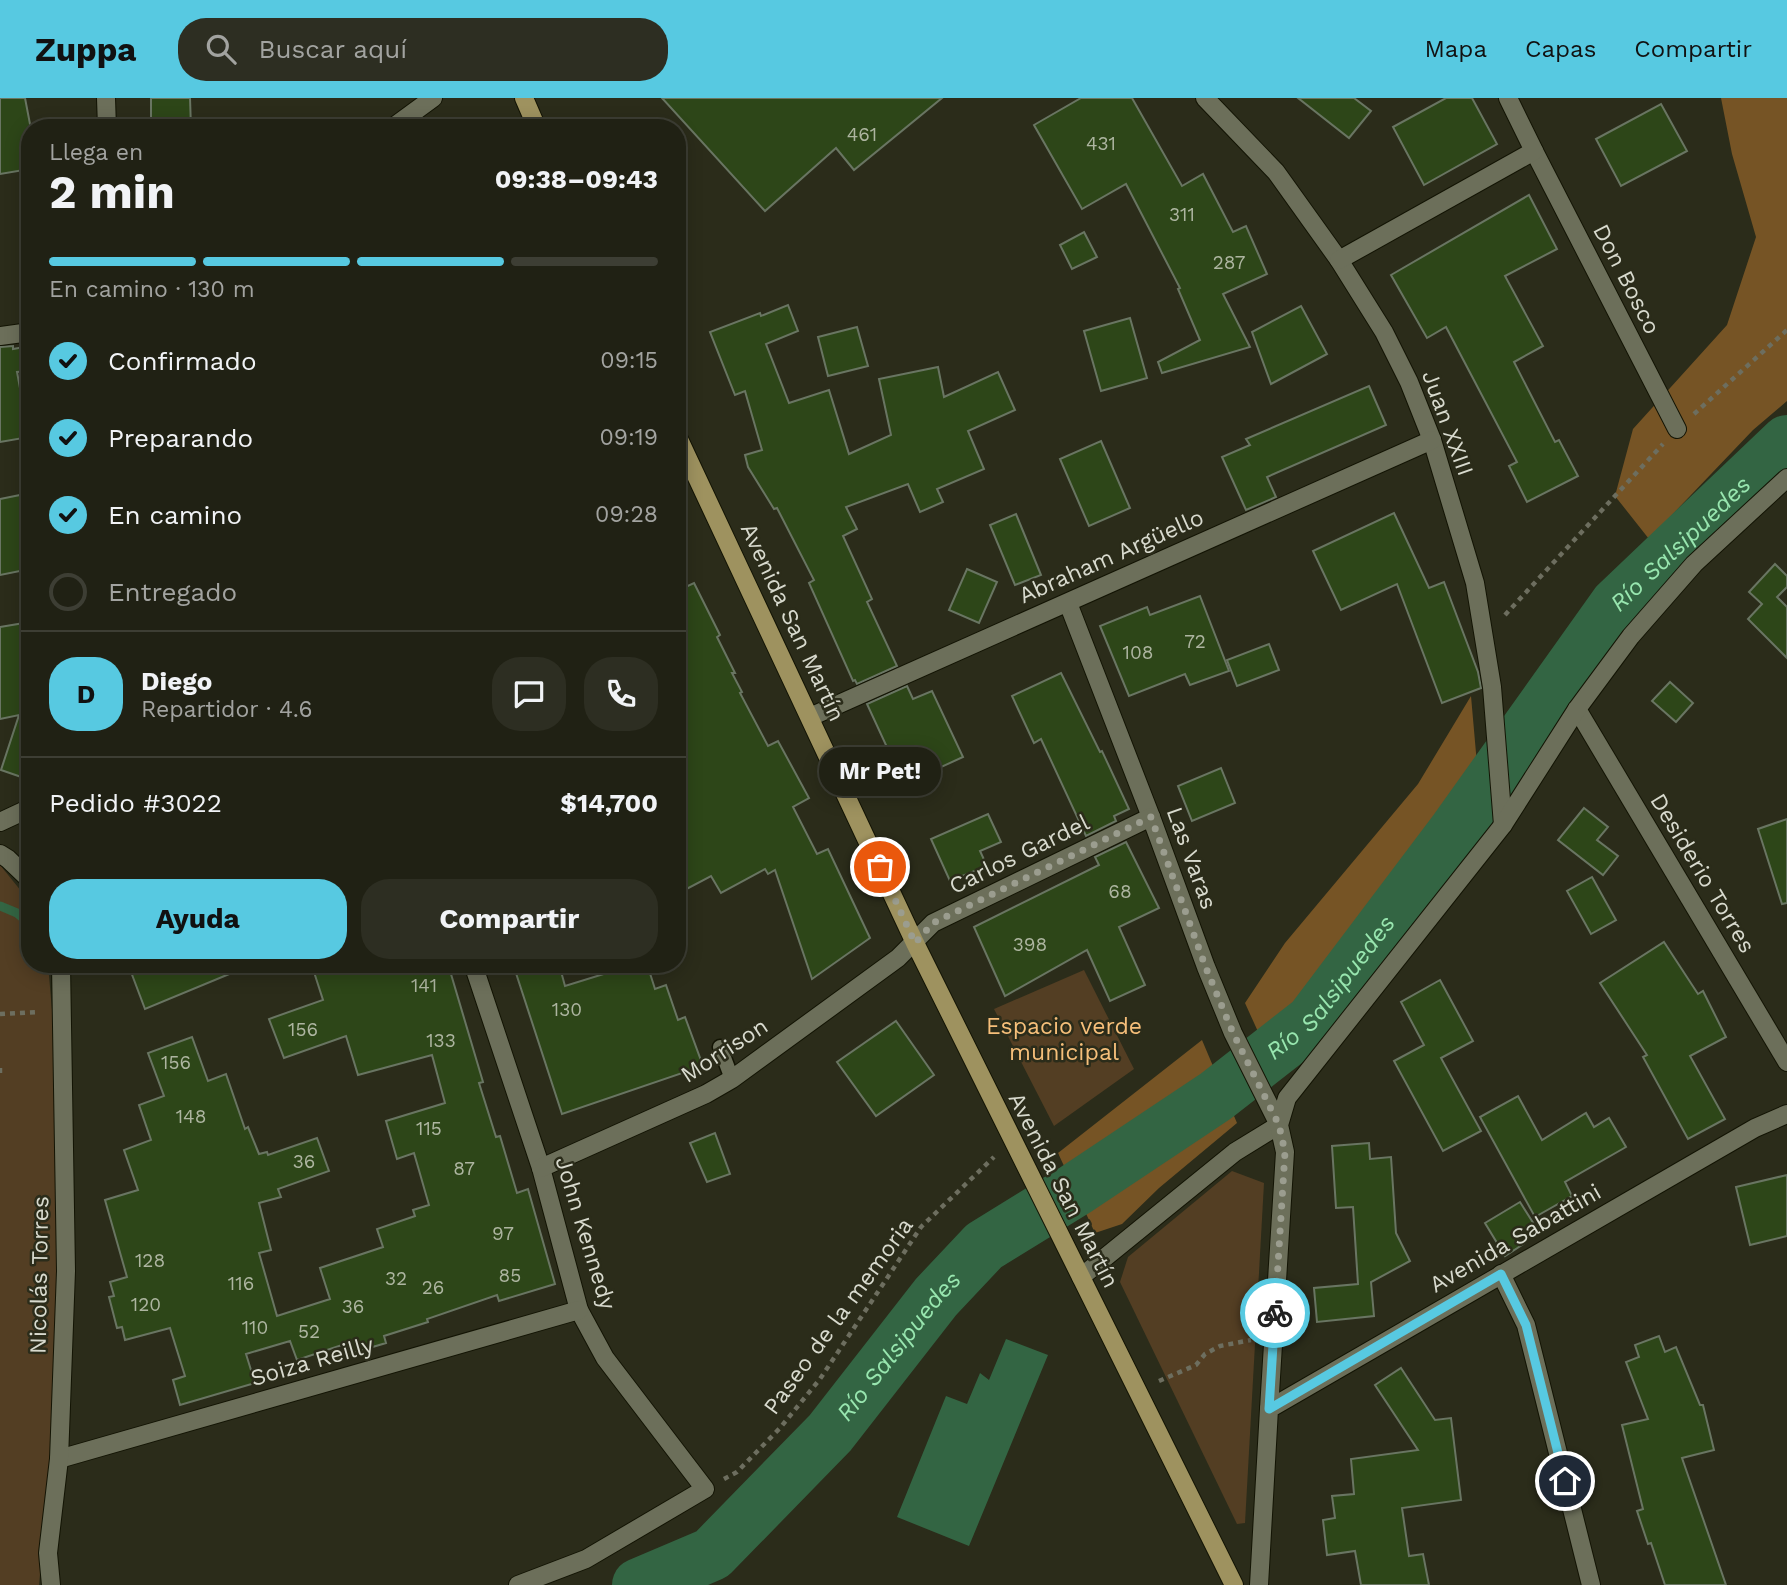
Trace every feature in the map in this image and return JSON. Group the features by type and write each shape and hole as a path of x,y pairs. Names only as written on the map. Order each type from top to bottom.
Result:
{"main road":[{"path":"524,98 533,119"},
{"name":"Avenida San Martín","path":"686,454 915,943 1234,1585"}],"street":[{"path":"106,98 107,119"},
{"path":"404,119 433,98"},
{"name":"Juan XXIII","path":"1205,98 1276,172 1339,260 1384,332 1409,382 1432,440 1475,583 1492,687 1503,825"},
{"name":"Don Bosco","path":"1508,98 1677,429"},
{"path":"1339,260 1534,151"},
{"path":"0,336 21,333"},
{"name":"Abraham Argüello","path":"810,717 1432,440"},
{"path":"1259,1585 1285,1152 1279,1125 1287,1098 1503,825 1577,709 1631,636 1694,564 1787,478"},
{"name":"Las Varas","path":"1068,603 1206,968 1233,1033 1279,1125"},
{"name":"Desiderio Torres","path":"1577,709 1787,1062"},
{"path":"0,822 21,812"},
{"name":"Carlos Gardel","path":"915,943 933,923 1151,817"},
{"path":"0,854 21,871"},
{"name":"Morrison","path":"541,1168 706,1094 732,1079 915,943"},
{"name":"Nicolás Torres","path":"51,1585 48,1553 59,1459 66,1271 61,973"},
{"name":"John Kennedy","path":"476,973 541,1168 579,1310 605,1358 705,1489"},
{"name":"Avenida Sabattini","path":"1269,1409 1755,1128 1787,1114"},
{"path":"1081,1278 1235,1152 1279,1125"},
{"path":"1501,1274 1526,1325 1591,1585"},
{"name":"Soiza Reilly","path":"59,1459 579,1310"},
{"path":"518,1585 586,1559 705,1489"}],"lane":[{"path":"720,1047 732,1079"}],"path":[{"path":"1485,636 1677,429 1787,330"},
{"path":"0,1014 17,1012"},
{"path":"0,1068 0,1076"},
{"name":"Paseo de la memoria","path":"705,1489 737,1472 780,1428 820,1379 922,1227 994,1157"},
{"path":"1159,1381 1196,1366 1205,1354 1220,1346 1240,1340"}],"green space":[{"path":"0,865 21,891 21,973 49,973 55,1045 57,1223 54,1419 39,1585 0,1585"},
{"name":"Espacio verde municipal","path":"1084,970 1134,1069 1054,1126 994,1009"},
{"path":"1232,1171 1264,1183 1245,1523 1237,1524 1120,1282 1128,1257"}],"shaded area":[{"path":"1721,98 1787,98 1787,401 1753,430 1649,539 1615,496 1633,429 1727,325 1756,237 1732,154"},
{"path":"1471,696 1482,821 1282,1072 1274,1067 1245,1003 1285,943 1418,784"},
{"path":"1202,1040 1237,1123 1159,1188 1122,1224 1095,1233 1058,1153"},
{"path":"1006,1339 1048,1355 969,1546 897,1517 946,1396 967,1404 980,1373 989,1380"}],"building":[{"path":"0,98 25,98 29,119 21,119 21,170 0,174"},
{"path":"151,98 190,98 191,119 151,119"},
{"path":"662,98 942,98 854,170 836,148 765,211 686,124 686,119 681,119"},
{"path":"1081,98 1132,98 1182,186 1203,174 1233,232 1246,226 1267,274 1223,294 1250,347 1162,373 1158,362 1200,340 1178,289 1180,288 1126,184 1082,209 1034,125"},
{"path":"1298,98 1354,98 1371,111 1349,138"},
{"path":"1446,98 1472,98 1497,144 1424,185 1393,127"},
{"path":"1661,104 1687,151 1621,186 1596,139"},
{"path":"1529,195 1557,249 1505,276 1543,346 1514,362 1555,442 1559,440 1578,476 1527,502 1509,466 1517,462 1446,327 1427,338 1391,275"},
{"path":"1084,232 1097,257 1072,269 1060,245"},
{"path":"788,305 798,331 766,344 789,403 829,390 849,454 891,435 879,379 938,367 944,397 998,372 1015,410 968,431 984,469 937,489 943,502 920,512 908,484 846,507 857,529 843,536 872,599 867,602 897,666 857,684 853,681 809,583 814,580 777,508 774,509 748,467 745,455 762,450 745,391 735,395 710,332"},
{"path":"1301,306 1327,354 1271,384 1252,332"},
{"path":"1130,318 1147,378 1101,391 1084,331"},
{"path":"857,327 868,366 828,376 818,337"},
{"path":"0,347 21,348 21,372 17,372 21,394 21,438 0,442"},
{"path":"1369,386 1386,425 1267,477 1276,497 1246,510 1222,457 1250,445 1246,439"},
{"path":"1101,441 1130,508 1089,526 1060,459"},
{"path":"21,495 21,571 0,575 0,499"},
{"path":"1394,513 1429,588 1444,582 1478,672 1481,688 1442,703 1397,584 1341,610 1313,551"},
{"path":"1016,514 1041,575 1015,585 990,525"},
{"path":"1775,564 1787,576 1787,587 1777,597 1787,607 1787,658 1748,619 1762,604 1749,592"},
{"path":"967,569 997,582 979,623 949,610"},
{"path":"694,583 720,635 717,637 735,673 732,673 742,692 740,693 768,746 778,741 809,798 793,807 817,854 828,849 870,938 812,979 775,870 768,874 765,869 721,893 711,876 686,889 686,587"},
{"path":"1200,596 1229,671 1190,685 1185,674 1129,696 1100,626 1147,607 1150,615"},
{"path":"21,624 21,777 1,770 19,715 0,719 0,627"},
{"path":"1269,644 1279,670 1237,686 1227,660"},
{"path":"1061,673 1129,809 1114,816 1116,821 1086,836 1041,739 1034,743 1012,696"},
{"path":"1670,682 1693,703 1676,722 1652,701"},
{"path":"907,686 913,699 932,691 963,757 904,784 867,704"},
{"path":"1221,768 1235,803 1192,821 1178,786"},
{"path":"1584,808 1608,827 1597,840 1618,856 1603,875 1558,840"},
{"path":"988,814 1001,842 980,851 987,866 950,881 931,839"},
{"path":"1787,819 1787,903 1782,904 1758,829"},
{"path":"1126,842 1159,908 1119,927 1145,985 1110,1001 1087,950 1005,996 974,927 1099,865 1095,857"},
{"path":"1592,877 1616,920 1591,934 1567,891"},
{"path":"1664,942 1698,994 1703,991 1726,1037 1690,1056 1725,1119 1688,1139 1643,1057 1647,1055 1600,983"},
{"path":"131,973 232,973 145,1009"},
{"path":"314,973 451,973 483,1082 479,1083 496,1137 500,1136 517,1193 528,1189 555,1284 499,1301 497,1295 384,1336 386,1343 349,1354 345,1344 297,1360 290,1341 246,1354 255,1383 180,1405 173,1380 185,1376 170,1328 125,1340 122,1327 117,1328 109,1297 114,1296 110,1282 127,1277 105,1200 138,1190 124,1150 151,1140 139,1105 164,1096 148,1053 192,1037 208,1081 226,1074 245,1129 248,1127 259,1154 267,1152 268,1155 317,1138 329,1171 278,1189 281,1197 259,1203 271,1250 259,1253 277,1316 330,1299 320,1268 383,1247 377,1229 415,1216 413,1210 429,1205 414,1153 397,1159 386,1121 445,1103 432,1055 358,1075 346,1036 284,1058 269,1019 323,1000"},
{"path":"516,973 561,973 565,986 607,973 650,973 655,989 666,985 678,1020 685,1017 703,1066 562,1114"},
{"path":"1440,980 1473,1041 1441,1058 1481,1131 1443,1151 1394,1061 1424,1045 1401,1002"},
{"path":"896,1021 934,1075 876,1116 837,1062"},
{"path":"1518,1096 1542,1140 1586,1113 1594,1127 1609,1118 1626,1147 1565,1182 1572,1196 1535,1217 1480,1117"},
{"path":"715,1133 730,1174 707,1182 690,1143"},
{"path":"1369,1143 1370,1159 1391,1157 1396,1233 1410,1261 1371,1282 1374,1316 1317,1322 1314,1288 1358,1284 1353,1207 1336,1208 1332,1146"},
{"path":"1787,1175 1787,1236 1750,1245 1736,1187"},
{"path":"1520,1202 1537,1229 1522,1238 1525,1243 1505,1256 1485,1223"},
{"path":"1659,1336 1665,1352 1676,1347 1700,1405 1703,1405 1714,1450 1682,1458 1726,1585 1665,1585 1637,1511 1643,1509 1622,1425 1648,1419 1626,1362 1639,1357 1635,1345"},
{"path":"1401,1368 1435,1420 1451,1418 1461,1500 1402,1508 1409,1556 1423,1554 1429,1585 1361,1585 1355,1551 1327,1555 1323,1520 1335,1518 1332,1496 1354,1494 1351,1459 1418,1450 1375,1385"}],"waterway":[{"name":"Río Salsipuedes","path":"639,1585 712,1554 830,1433 936,1297 984,1246 1075,1190 1216,1096 1312,1021 1456,830 1617,604 1787,442"},
{"path":"0,906 21,916"}],"way so far":[{"path":"880,867 915,943 933,923 1151,817 1206,968 1233,1033 1279,1125 1285,1152 1275,1313"}],"place":[{"name":"Mr Pet!","path":"880,867"}],"route":[{"path":"1275,1313 1269,1409 1501,1274 1526,1325 1565,1481"}]}
